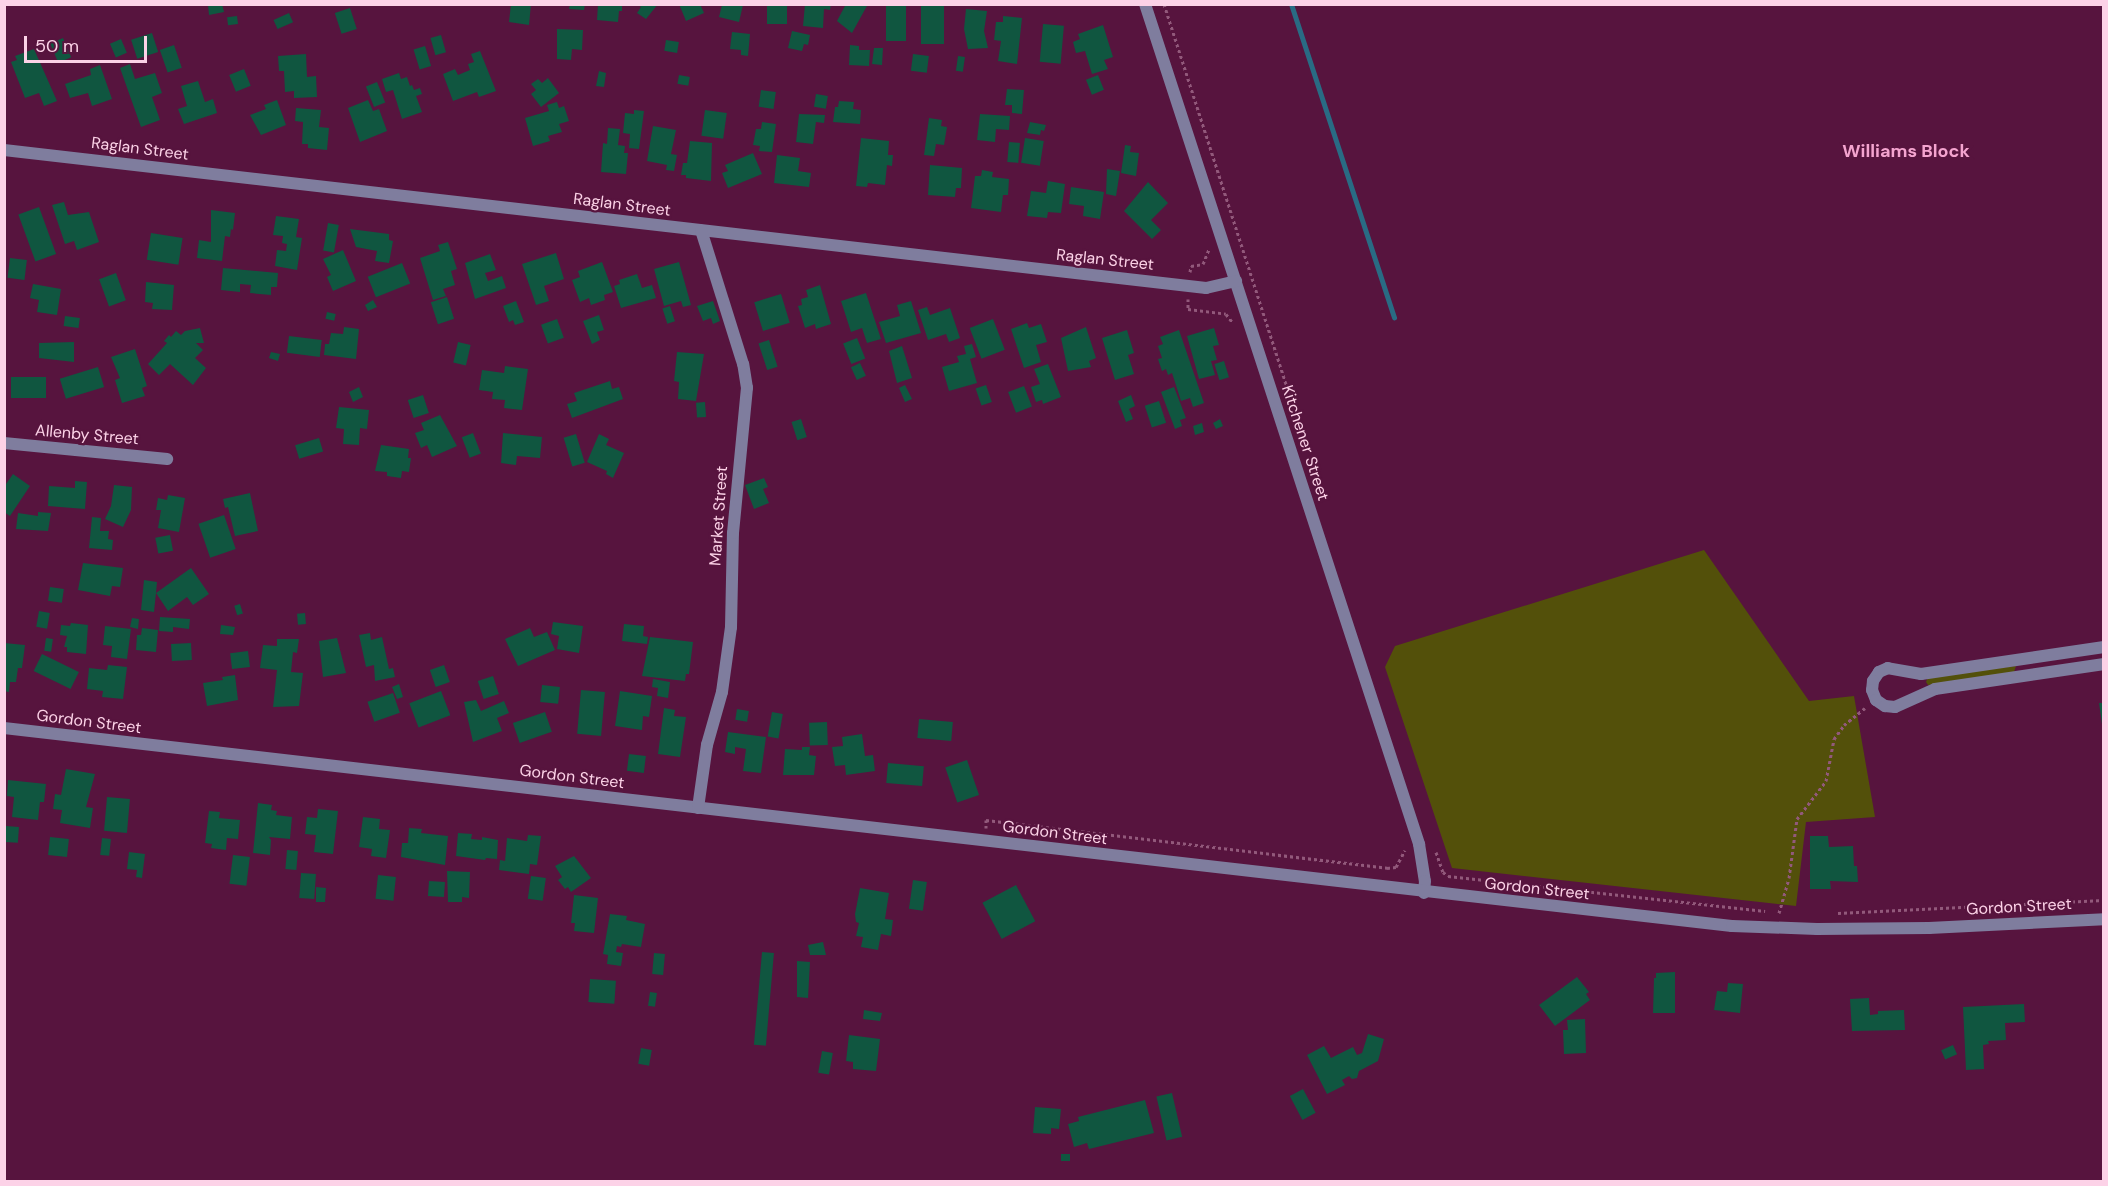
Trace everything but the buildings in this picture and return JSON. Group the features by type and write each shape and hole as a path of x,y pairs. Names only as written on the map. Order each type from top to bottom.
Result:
{"street":[{"name":"Kitchener Street","path":"1145,4 1419,844 1425,881 1424,893"},
{"name":"Raglan Street","path":"4,150 1206,288 1236,281"},
{"name":"Market Street","path":"698,808 707,745 722,693 731,627 732,533 747,388 744,364 701,230"},
{"name":"Allenby Street","path":"4,443 167,459"},
{"path":"2103,647 1921,674 1888,668 1879,672 1873,681 1872,690 1876,700 1885,706 1895,707 1918,694 1935,689 2103,664"},
{"name":"Gordon Street","path":"4,729 1424,893 1753,927 1929,928 2103,919"}],"path":[{"path":"1779,913 1789,878 1797,819 1826,781 1834,739 1844,725 1876,700"},
{"path":"984,841 986,820 1387,868 1399,864 1406,848"},
{"path":"1436,850 1443,872 1448,876 1791,914"},
{"path":"1835,913 2103,900"}],"shaded area":[{"path":"1704,550 1809,701 1854,696 1875,817 1806,822 1796,906 1452,868 1385,667 1395,646"},
{"path":"2016,666 2014,672 1928,685 1926,682 1928,677"}],"waterway":[{"path":"1291,4 1394,317"}],"district":[{"name":"Williams Block","path":"1906,151"}]}
